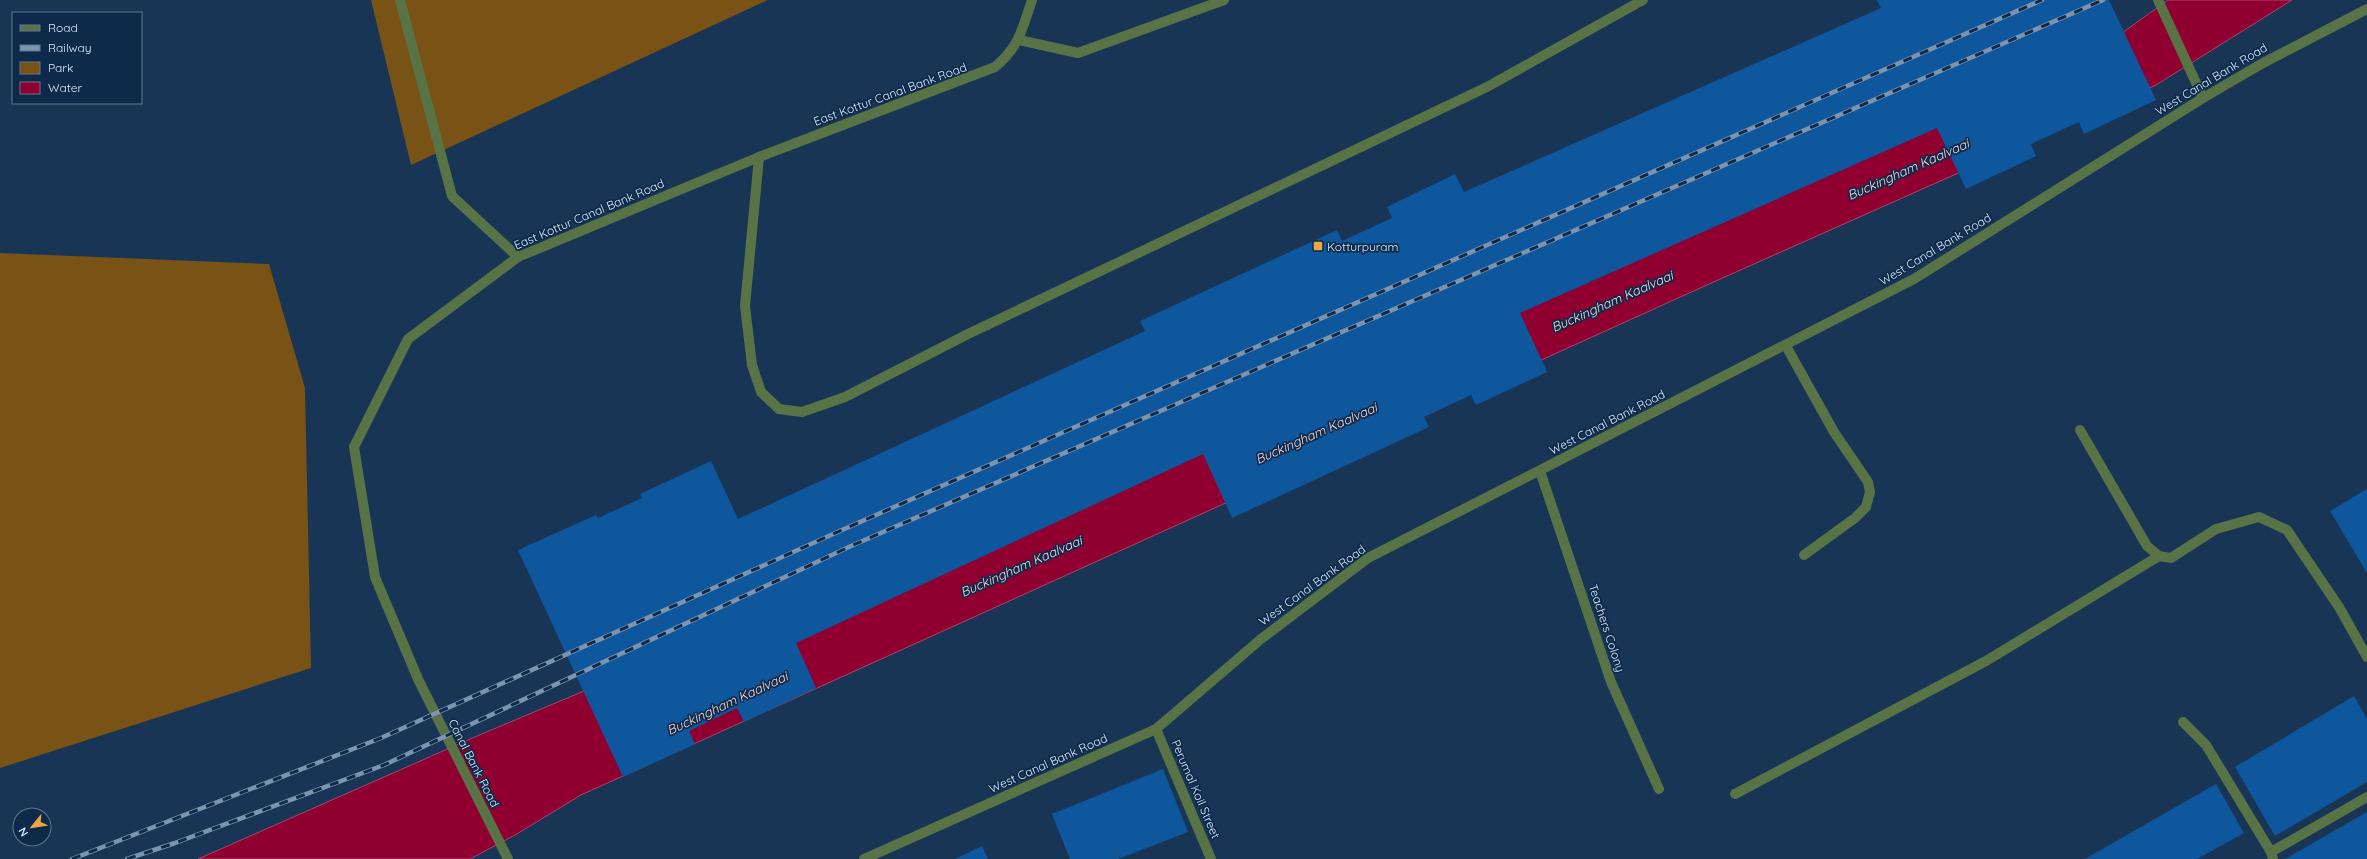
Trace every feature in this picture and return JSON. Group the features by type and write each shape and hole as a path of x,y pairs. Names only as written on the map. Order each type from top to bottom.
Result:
{"street":[{"path":"400,0 452,196 518,257"},
{"name":"East Kottur Canal Bank Road","path":"418,679 375,577 354,447 408,339 518,257 759,157 979,75 995,67 1010,54 1018,40 1032,0"},
{"path":"1018,40 1078,53 1224,0"},
{"path":"759,157 745,306 752,365 761,392 779,409 802,412 845,397 968,334 1487,87 1643,0"},
{"path":"2158,0 2203,98"},
{"name":"West Canal Bank Road","path":"864,859 1156,729 1261,639 1368,558 1914,280 2203,98 2263,63 2367,9"},
{"path":"1786,346 1834,432 1868,482 1870,492 1866,507 1855,518 1804,555"},
{"path":"2080,430 2147,546 2159,556 2171,558 2216,529 2259,517 2287,530 2339,607 2367,657"},
{"name":"Teachers Colony","path":"1540,471 1611,682 1659,790"},
{"path":"1735,794 1986,661 2159,556"},
{"name":"Canal Bank Road","path":"418,679 508,859"},
{"path":"2183,722 2206,745 2272,855 2367,797"},
{"name":"Perumal Koil Street","path":"1156,729 1211,859"}],"green space":[{"path":"371,0 768,0 411,165"},
{"path":"0,253 269,264 305,388 311,668 0,768"}],"water":[{"name":"Buckingham Kaalvaai","path":"2168,0 2292,0 2156,85 1709,284 581,795 515,835 470,859 198,859 477,736 2080,63"}],"building":[{"path":"1877,0 2109,0 2156,100 2084,134 2079,122 2031,144 2036,156 1966,189 1937,128 1520,313 1547,372 1476,405 1471,395 1424,417 1429,427 1232,518 1203,454 796,643 816,688 744,722 737,708 689,731 695,744 623,777 518,550 596,515 598,518 642,498 640,494 711,461 738,519 1145,331 1140,321 1337,230 1342,241 1392,218 1387,207 1455,174 1464,192 1881,8"},
{"path":"2367,489 2367,573 2330,511"},
{"path":"2354,696 2367,719 2367,782 2275,836 2235,767"},
{"path":"1163,769 1188,832 1118,859 1070,859 1052,814"},
{"path":"2216,784 2244,833 2197,859 2085,859"},
{"path":"2367,812 2367,859 2285,859"},
{"path":"982,846 988,859 955,859"}],"railway":[{"path":"72,859 381,738 842,530 2042,0"},
{"path":"127,859 175,843 384,765 851,546 2103,0"}],"place":[{"name":"Kotturpuram","path":"1318,246"}]}
